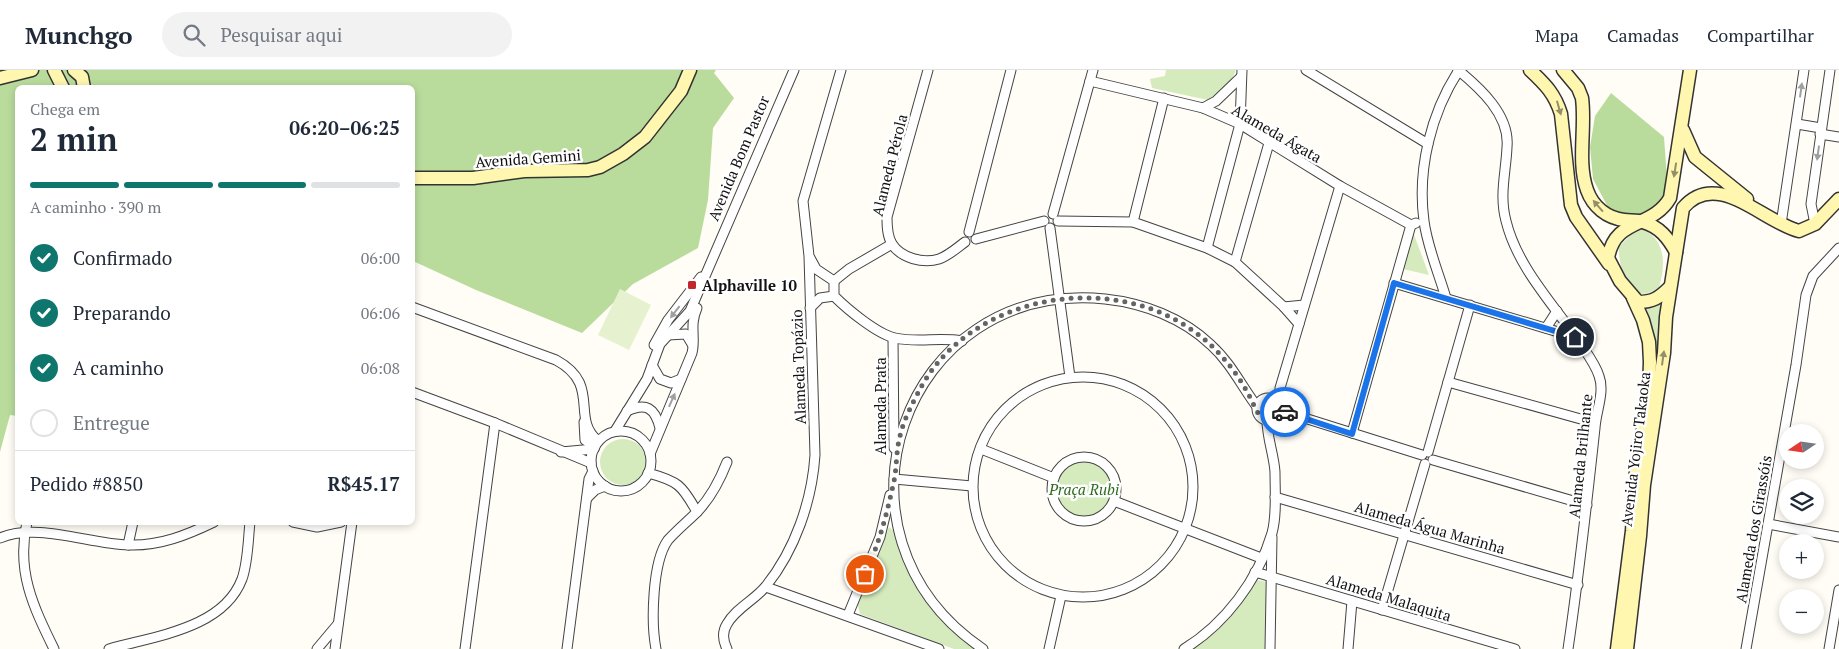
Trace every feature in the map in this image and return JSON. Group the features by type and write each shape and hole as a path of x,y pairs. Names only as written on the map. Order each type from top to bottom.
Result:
{"main road":[{"path":"0,78 32,70"},
{"path":"54,70 62,85"},
{"path":"74,70 82,77 83,85"},
{"name":"Avenida Gemini","path":"415,178 473,178 524,172 588,170 600,167 623,154 645,137 681,91 690,70"},
{"path":"1530,70 1546,85 1557,103 1561,114 1571,205 1576,217 1632,298 1638,302 1650,302 1660,297 1670,288"},
{"path":"1563,70 1578,88 1582,98 1583,174 1595,205 1604,214 1624,220 1642,221 1662,232 1676,252"},
{"path":"1612,268 1608,258 1614,239 1624,228 1664,209 1670,198 1690,70"},
{"path":"1682,125 1686,141 1695,157 1781,224 1799,231 1815,224 1839,199"},
{"name":"Avenida Yojiro Takaoka","path":"1626,649 1640,536 1644,485 1664,353 1670,288 1683,208 1700,195 1712,193 1737,199 1781,224"},
{"name":"Avenida Yojiro Takaoka","path":"1617,649 1632,531 1636,470 1649,392 1649,342 1643,320 1632,298"}],"street":[{"name":"Avenida Bom Pastor","path":"615,432 647,378 660,344 690,311 794,70"},
{"name":"Alameda Topázio","path":"725,644 726,625 731,618 766,587 797,532 813,481 815,455 810,292 813,270 809,256 803,201 841,70"},
{"name":"Alameda Pérola","path":"892,244 887,228 887,217 928,70"},
{"path":"965,242 964,236 968,232 1011,70"},
{"path":"1055,218 1093,70"},
{"path":"1306,70 1428,144"},
{"path":"1446,298 1424,221 1423,172 1428,144 1438,108 1458,70"},
{"name":"Alameda Brilhante","path":"1458,70 1495,107 1507,130 1508,146 1503,172 1502,199 1506,222 1518,254 1575,337 1599,376 1601,386 1595,423 1578,585 1568,649"},
{"path":"1781,224 1804,70"},
{"path":"1815,224 1810,210 1830,70"},
{"path":"1203,108 1216,100 1242,73"},
{"path":"1207,248 1240,124 1242,73"},
{"name":"Alameda Ágata","path":"1090,81 1203,108 1240,124 1340,186 1411,225"},
{"path":"1133,222 1164,98"},
{"path":"1797,124 1839,137"},
{"path":"1235,262 1270,143"},
{"path":"1264,419 1274,418 1279,409 1280,388 1340,186"},
{"path":"1070,377 1047,224 1048,215 1055,218 1133,222 1207,248 1235,262 1284,307 1298,324"},
{"path":"1352,434 1411,225 1424,221"},
{"path":"834,281 849,269 892,244 905,255 920,261 939,259 965,242 970,244 976,239 1047,224"},
{"path":"968,232 974,233 976,239"},
{"name":"Alameda dos Girassóis","path":"1746,649 1806,295 1813,276 1837,253"},
{"name":"Avenida Bom Pastor","path":"650,454 693,346 691,327 693,317 706,286 714,258"},
{"name":"Avenida Bom Pastor","path":"647,378 656,341 668,320 714,258"},
{"path":"813,270 834,281"},
{"path":"834,281 834,296 857,317 893,338 943,338 962,341"},
{"path":"1394,283 1575,337"},
{"path":"810,292 820,298"},
{"path":"810,308 820,298 834,296"},
{"path":"983,649 950,622 920,585 898,530 892,496 900,434 919,391 934,368 962,341 987,323 1033,304 1058,298 1090,297 1142,306 1192,329 1211,345 1245,388 1263,402 1275,401 1279,409 1352,434 1587,505"},
{"path":"1284,307 1304,305"},
{"path":"1382,610 1470,306"},
{"path":"415,308 556,360 570,368 582,387 584,406 591,435 596,446 589,479 567,649"},
{"path":"1546,328 1557,311"},
{"path":"667,335 686,334 693,346"},
{"name":"Alameda Prata","path":"848,615 880,537 894,480 893,338"},
{"path":"652,365 660,379 671,383 681,378"},
{"path":"1086,376 1110,379 1131,388 1167,415 1188,450 1193,475 1194,501 1188,529 1173,551 1159,566 1125,588 1102,595 1079,598 1061,596 1022,580 992,550 983,533 975,510 972,486 981,449 989,430 1008,405 1036,387 1070,377 1086,376"},
{"path":"1448,382 1595,423"},
{"path":"1263,402 1280,388"},
{"path":"415,393 495,423 592,467 606,486 622,491 630,489 638,486 648,473 650,454 646,445 633,433 615,432 596,446 561,452"},
{"path":"1263,402 1264,419 1275,470 1270,649"},
{"path":"627,411 642,406 650,408 657,418 660,428"},
{"path":"894,416 908,418"},
{"path":"465,649 495,423"},
{"path":"981,449 1054,478"},
{"path":"1074,458 1092,458 1108,467 1113,475 1116,493 1114,502 1101,517 1092,520 1072,519 1057,506 1053,496 1054,478 1066,462 1074,458"},
{"path":"656,649 653,630 656,581 661,556 668,540 697,512 718,484 727,462"},
{"path":"648,473 666,477 681,486 697,512"},
{"path":"894,480 972,486"},
{"path":"587,498 595,490 606,486"},
{"name":"Alameda Água Marinha","path":"1275,497 1405,533 1578,585"},
{"path":"1114,502 1261,558"},
{"path":"1768,524 1839,537"},
{"path":"128,545 132,525"},
{"path":"0,538 26,527 128,545 168,541 207,525"},
{"path":"109,649 188,626 214,615 223,608 242,579 250,525"},
{"path":"305,525 317,528 329,525"},
{"path":"334,649 352,525"},
{"path":"26,527 22,557 26,585 54,649"},
{"path":"1184,649 1216,626 1230,610 1255,572 1272,532"},
{"name":"Alameda Malaquita","path":"1255,572 1515,649"},
{"path":"766,587 939,649"},
{"path":"1829,649 1839,590"},
{"path":"1049,649 1061,596"},
{"path":"1348,649 1352,601"},
{"path":"317,649 338,624"}],"green space":[{"path":"0,70 716,70 714,73 734,98 713,128 708,200 698,248 633,284 582,333 476,290 415,262 415,85 15,85 15,416 10,415 0,452"},
{"path":"1166,70 1236,70 1230,83 1208,100 1152,88 1150,79 1165,76"},
{"path":"1611,93 1664,137 1667,179 1665,199 1659,207 1636,217 1610,211 1593,179 1590,147 1595,116"},
{"path":"1641,229 1649,233 1660,246 1663,270 1659,287 1649,293 1640,294 1634,291 1625,278 1620,261 1619,247 1633,232"},
{"path":"1413,232 1429,275 1403,269"},
{"path":"620,289 651,305 629,350 598,335"},
{"path":"1664,300 1657,355 1641,304"},
{"path":"628,439 640,445 645,453 645,471 640,479 632,484 618,485 606,479 601,471 600,457 606,445 614,440"},
{"name":"Praça Rubi","path":"1084,458 1096,461 1106,467 1112,477 1115,489 1112,501 1106,511 1096,517 1084,520 1072,517 1062,511 1056,501 1053,489 1056,477 1062,467 1072,461"},
{"path":"889,527 896,533 908,568 922,595 941,620 975,649 954,649 860,614 857,602"},
{"path":"1257,580 1267,582 1266,649 1189,649 1219,628"}],"way so far":[{"path":"865,574 880,537 894,480 900,434 919,391 934,368 950,351 987,323 1014,311 1058,298 1090,297 1142,306 1192,329 1211,345 1233,370 1258,408 1261,418 1271,420 1278,414 1279,410 1285,412"}],"place":[{"name":"Alphaville 10","path":"692,285"}],"route":[{"path":"1285,412 1352,434 1394,283 1575,337"}]}
